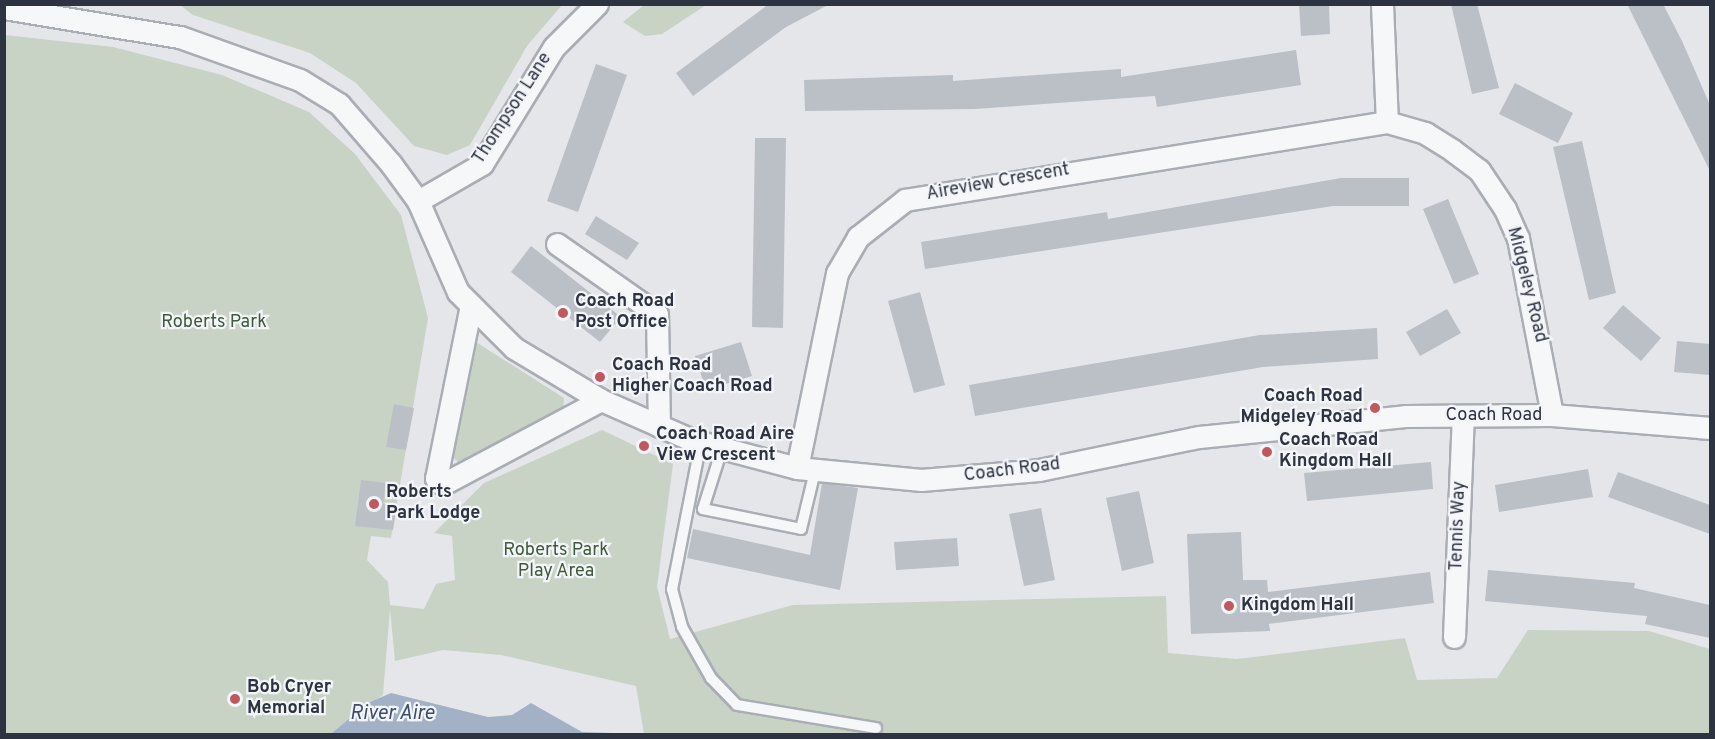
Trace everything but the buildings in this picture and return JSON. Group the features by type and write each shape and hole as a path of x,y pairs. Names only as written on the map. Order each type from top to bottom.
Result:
{"street":[{"name":"Thompson Lane","path":"418,201 482,164 554,46 597,4"},
{"path":"1382,4 1387,122"},
{"name":"Coach Road","path":"4,8 180,37 300,80 339,104 418,201 458,292 514,348 601,400 692,441 806,470 921,480 1039,470 1200,437 1463,416 1552,416 1710,428"},
{"name":"Midgeley Road","path":"1387,122 1425,133 1452,150 1479,170 1506,209 1520,249 1552,416"},
{"name":"Aireview Crescent","path":"806,470 837,273 858,237 905,200 1387,122"},
{"path":"557,244 657,314 659,426"},
{"path":"471,305 436,478 443,484 601,400"},
{"name":"Tennis Way","path":"1454,637 1463,416"}],"lane":[{"path":"692,441 698,457 672,589 682,627 711,678 737,705 876,728"},
{"path":"722,448 703,509 801,529 806,470"}],"green space":[{"path":"180,5 562,5 527,46 470,145 447,155 414,146 356,83 310,53 193,15"},
{"path":"644,5 706,5 662,34 645,36 623,22"},
{"name":"Roberts Park","path":"5,35 113,47 222,75 309,112 355,154 401,215 428,318 391,538 371,536 367,560 388,582 390,605 424,609 436,584 455,580 452,536 434,533 484,483 602,430 673,464 657,587 670,639 793,605 1166,596 1168,653 1237,659 1405,638 1417,680 1497,678 1528,630 1649,631 1710,649 1710,734 644,734 636,686 501,655 443,650 395,661 390,609 383,695 331,734 5,734"},
{"path":"476,342 564,398 563,411 463,467 452,456"}],"water":[{"name":"River Aire","path":"391,693 488,717 512,715 531,703 582,732 644,734 331,734 368,703"}],"place":[{"name":"Coach Road Post Office","path":"563,313"},
{"name":"Coach Road Higher Coach Road","path":"600,377"},
{"name":"Coach Road Midgeley Road","path":"1375,408"},
{"name":"Coach Road Aire View Crescent","path":"644,446"},
{"name":"Coach Road Kingdom Hall","path":"1267,452"},
{"name":"Roberts Park Lodge","path":"374,504"},
{"name":"Kingdom Hall","path":"1229,606"},
{"name":"Bob Cryer Memorial","path":"235,699"}],"park label":[{"name":"Roberts Park Play Area","path":"556,562"}]}
